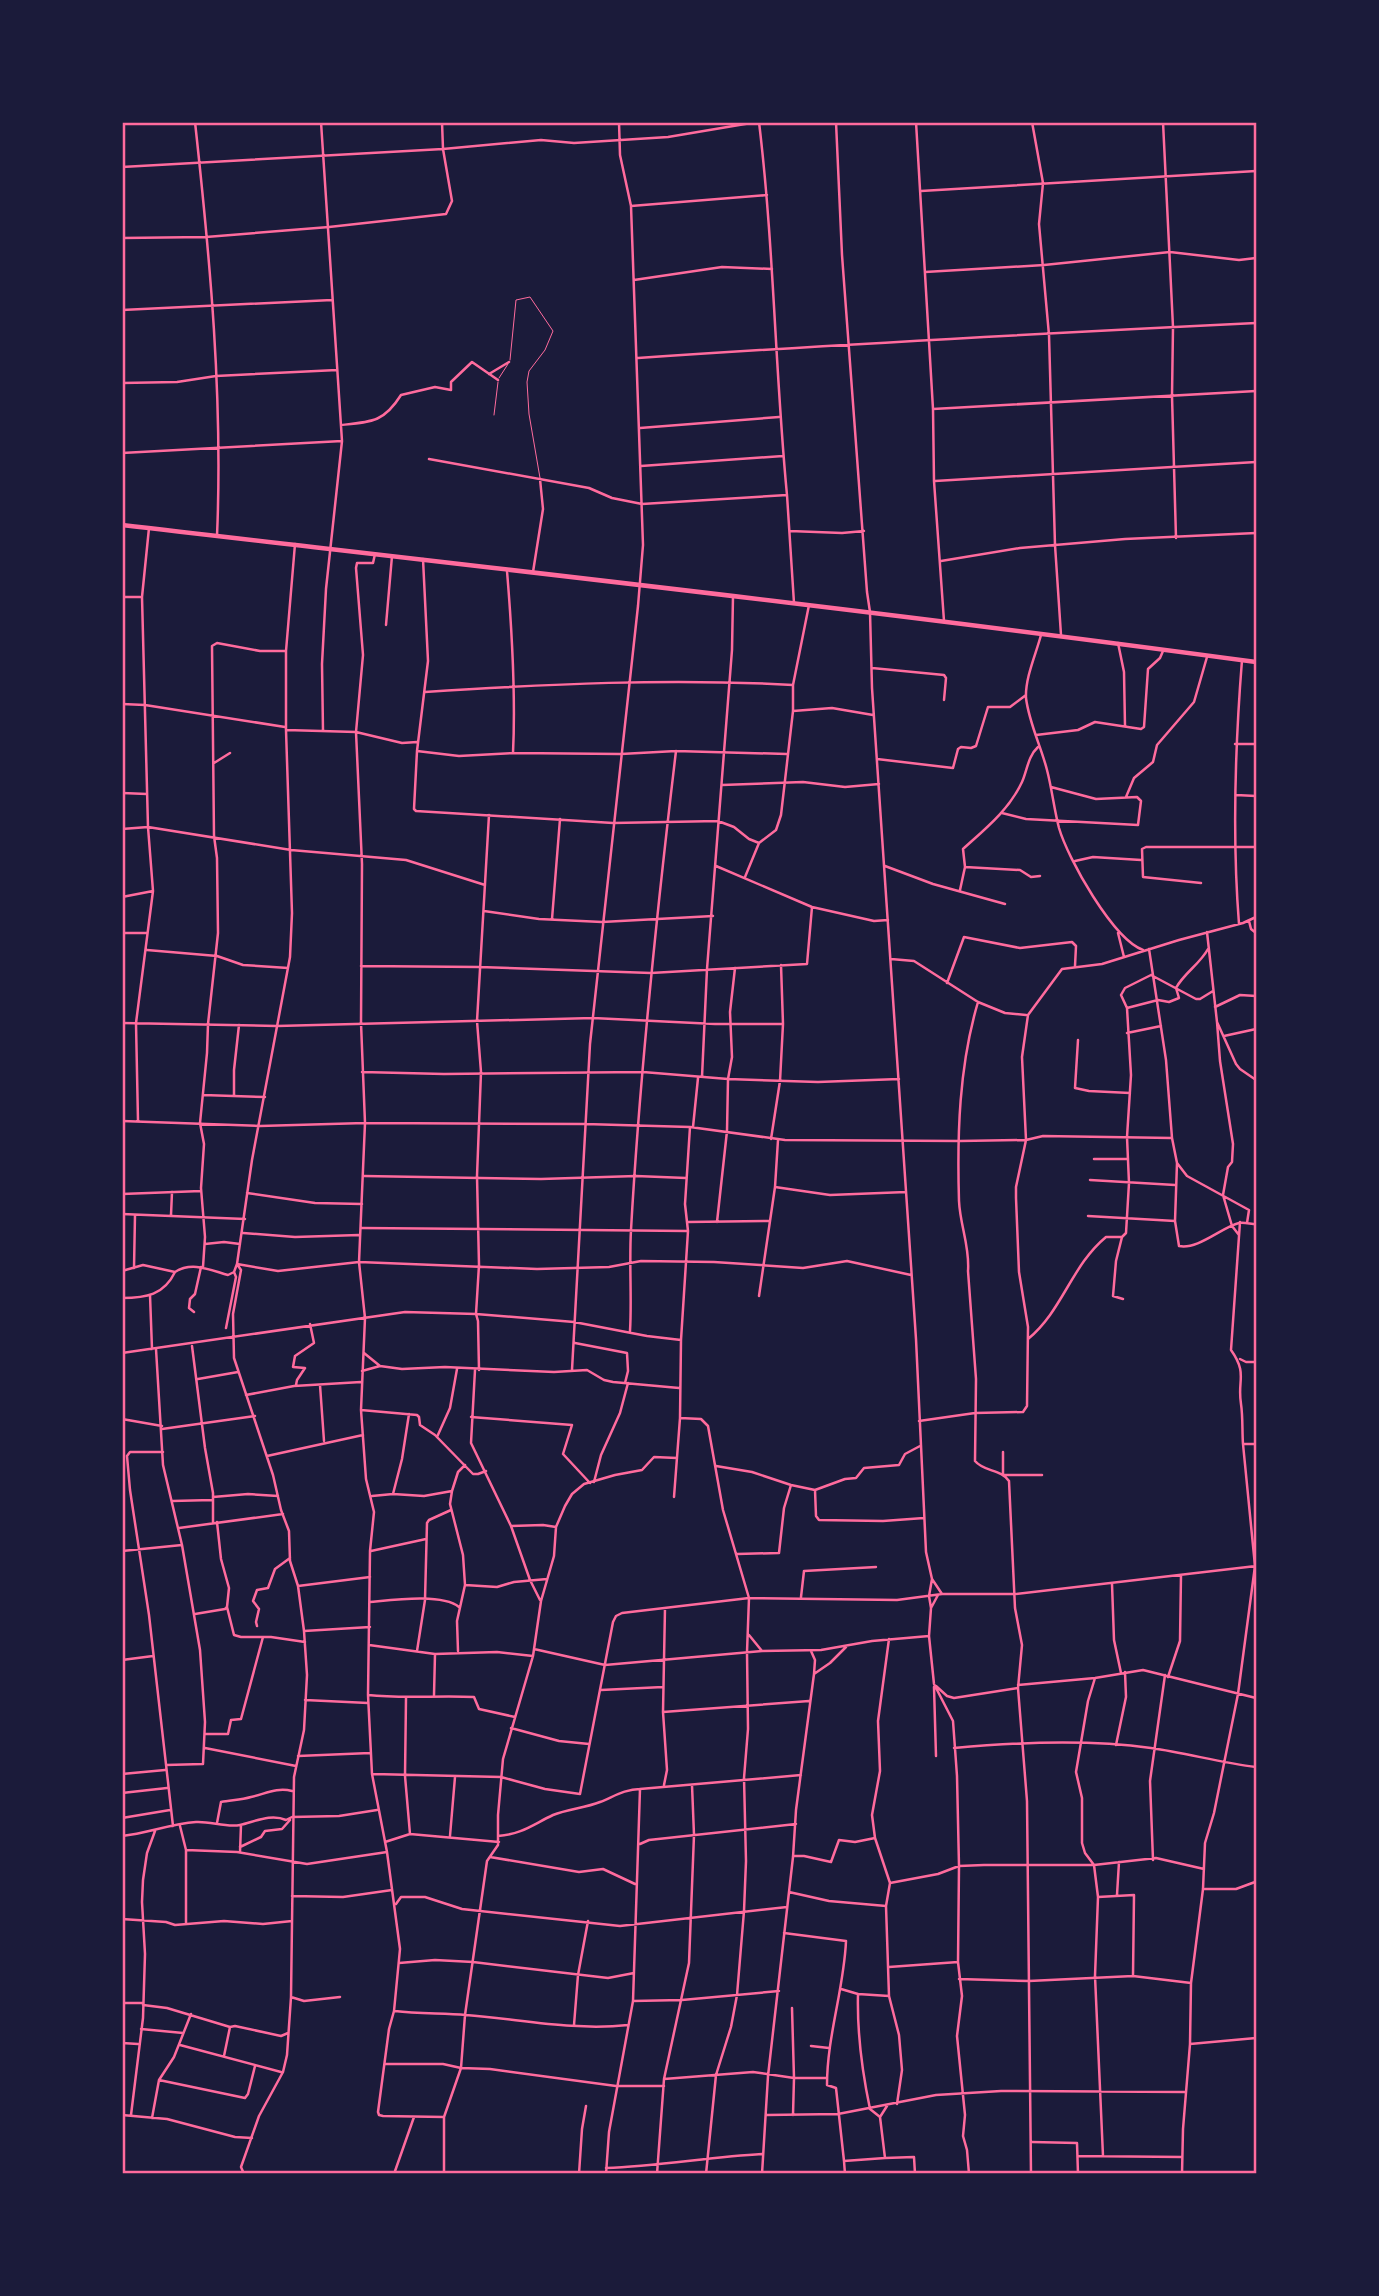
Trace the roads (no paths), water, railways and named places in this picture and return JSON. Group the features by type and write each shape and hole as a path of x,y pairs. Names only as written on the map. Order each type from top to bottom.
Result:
{"highway":[{"path":"122,525 870,612 1256,662"}],"street":[{"path":"195,122 216,376 219,447 217,536"},
{"path":"321,122 342,441 330,548 322,664 323,731"},
{"path":"122,238 206,237 446,214 452,201 443,149 442,122"},
{"path":"572,1370 588,1071 643,545 631,206 619,140 619,122"},
{"path":"122,167 443,149 541,140 574,143 619,140 693,134 758,122 768,195 779,417 794,603"},
{"path":"836,122 842,255 870,612 926,1562 940,1595"},
{"path":"916,122 933,409 934,481 944,621"},
{"path":"1032,122 1043,183 1039,224 1049,335 1052,475 1061,636"},
{"path":"1163,122 1173,327 1176,538"},
{"path":"920,191 1256,171"},
{"path":"631,206 768,195"},
{"path":"925,272 1044,265 1170,252 1239,260 1256,258"},
{"path":"634,280 722,267 772,269"},
{"path":"122,310 332,300"},
{"path":"638,358 929,339 1256,323"},
{"path":"341,425 367,422 390,413 401,395 435,387 452,390 451,382 472,362 498,380"},
{"path":"489,374 509,362"},
{"path":"122,383 177,382 216,376 337,370"},
{"path":"933,409 1256,391"},
{"path":"640,428 779,417"},
{"path":"122,453 342,441"},
{"path":"641,466 783,456"},
{"path":"429,459 589,488 612,498 642,504 787,495"},
{"path":"934,481 1256,462"},
{"path":"533,572 543,509 540,479"},
{"path":"138,1121 136,1023 153,891 148,827 142,597 149,528"},
{"path":"790,531 864,531"},
{"path":"941,561 1020,548 1125,539 1256,533"},
{"path":"226,1328 243,1233 247,1193 288,968 292,924 286,651 295,544"},
{"path":"375,554 373,563 357,563 356,568 363,655 356,732 365,1123 359,1262 366,1318 361,1410 364,1458 374,1517 370,1551 370,1753 377,1810 387,1852 400,1935 394,2011 389,2029 379,2115 444,2117"},
{"path":"386,625 392,556"},
{"path":"423,559 428,661 417,751 416,811 613,823 718,821 734,827 759,843"},
{"path":"507,569 513,640 513,753"},
{"path":"674,1497 688,1231 686,1178 705,1023 720,785 732,650 733,596"},
{"path":"122,597 142,597"},
{"path":"745,877 759,843 776,830 780,822 793,711 793,685 809,605"},
{"path":"1042,634 1026,695 1062,836 1105,915 1128,942 1143,950"},
{"path":"194,1312 189,1308 190,1299 195,1294 205,1244 201,1191 204,1143 200,1123 217,956 214,643 260,651 286,651"},
{"path":"1118,643 1124,673 1125,726"},
{"path":"1036,735 1078,730 1096,722 1139,730 1144,727 1148,669 1160,659 1164,648"},
{"path":"1126,797 1134,778 1151,765 1157,745 1194,702 1207,656"},
{"path":"1239,924 1235,744 1242,660"},
{"path":"872,668 944,675 944,700"},
{"path":"425,692 629,682 729,681 793,685"},
{"path":"877,759 953,768 958,749 976,746 988,707 1010,707 1026,695"},
{"path":"122,704 213,715 286,729 356,732 402,743 418,743"},
{"path":"793,711 832,708 874,715"},
{"path":"1235,744 1256,744"},
{"path":"960,890 965,867 963,849 1002,813 1022,782 1032,754 1038,747"},
{"path":"417,751 459,756 676,751 787,754"},
{"path":"630,1331 631,1229 647,1019 676,751"},
{"path":"214,763 230,753"},
{"path":"720,785 803,782 845,787 879,784"},
{"path":"1002,813 1026,818 1137,826 1141,801 1137,797 1096,799 1051,787"},
{"path":"122,793 147,794"},
{"path":"1236,796 1256,796"},
{"path":"489,815 477,1021 481,1072 477,1176 479,1265 477,1370 471,1417 471,1443 511,1526 530,1580 541,1601"},
{"path":"552,919 561,819"},
{"path":"122,829 148,827 291,850 398,859 419,863 485,885"},
{"path":"1201,883 1143,877 1142,849 1256,847"},
{"path":"1074,861 1093,857 1141,860"},
{"path":"716,866 812,907 874,921 888,920"},
{"path":"885,866 933,884 1005,904"},
{"path":"965,867 1020,870 1031,877 1040,876"},
{"path":"122,897 153,891"},
{"path":"361,966 651,973 808,963 812,907"},
{"path":"484,911 602,922 713,916"},
{"path":"919,1421 975,1413 1026,1410 1028,1339 1019,1272 1016,1188 1026,1140 1021,1074 1028,1015 1057,973 1067,967 1094,966 1256,917"},
{"path":"1249,921 1251,929 1256,933"},
{"path":"1117,929 1124,957"},
{"path":"1208,932 1220,1062 1233,1144 1232,1162 1228,1167 1223,1195 1232,1226 1239,1235"},
{"path":"122,933 148,933"},
{"path":"947,983 964,937 1020,948 1072,942 1076,946 1075,966"},
{"path":"1127,1008 1179,998 1176,988 1182,977 1202,958 1209,946"},
{"path":"1149,949 1158,1000 1177,1163 1175,1221 1181,1248 1213,1237 1241,1222 1256,1224"},
{"path":"146,950 217,956 243,965 288,968"},
{"path":"891,959 914,961 978,1002 1005,1013 1028,1015"},
{"path":"771,1139 780,1081 781,965"},
{"path":"717,1222 727,1131 728,1079 733,1049 730,1024 735,968"},
{"path":"1152,975 1200,999 1213,991"},
{"path":"1123,1298 1113,1296 1116,1261 1122,1237 1126,1233 1129,1183 1127,1137 1131,1075 1127,1008 1122,1000 1122,991 1152,975"},
{"path":"1215,1007 1240,995 1256,996"},
{"path":"978,1002 964,1062 959,1200 961,1224 969,1255 976,1377 975,1461 981,1467 1003,1475 1042,1475"},
{"path":"122,1023 277,1026 593,1018 782,1024"},
{"path":"1217,1022 1240,1069 1256,1080"},
{"path":"234,1096 234,1064 239,1025"},
{"path":"1127,1033 1161,1026"},
{"path":"1224,1036 1256,1029"},
{"path":"1078,1040 1075,1088 1130,1093"},
{"path":"362,1072 444,1074 588,1071 780,1081 899,1079"},
{"path":"203,1096 265,1097"},
{"path":"122,1121 260,1126 365,1123 639,1125 692,1127 778,1140 960,1141 1026,1140 1043,1136 1172,1138"},
{"path":"759,1296 775,1187 778,1140"},
{"path":"1094,1159 1128,1159"},
{"path":"1177,1163 1187,1176 1249,1210 1247,1223"},
{"path":"364,1176 686,1178"},
{"path":"1090,1180 1175,1185"},
{"path":"775,1187 830,1195 906,1192"},
{"path":"122,1194 201,1191"},
{"path":"171,1216 172,1192"},
{"path":"247,1193 315,1203 363,1204"},
{"path":"122,1214 202,1215 245,1219"},
{"path":"134,1268 135,1214"},
{"path":"1088,1216 1175,1221"},
{"path":"688,1222 769,1221"},
{"path":"1241,1222 1231,1350 1246,1362 1256,1362"},
{"path":"362,1228 688,1231"},
{"path":"243,1233 295,1237 360,1235"},
{"path":"1028,1339 1050,1318 1096,1245 1106,1237 1122,1237"},
{"path":"205,1244 240,1244"},
{"path":"237,1264 278,1270 359,1262 578,1269 641,1261 686,1261 811,1268 847,1261 911,1275"},
{"path":"237,1264 241,1270 233,1314 233,1337 238,1372 255,1416 289,1531 290,1558 298,1586 305,1642 304,1730 293,1791 291,1997 287,2055 283,2072 263,2107 241,2167 244,2174"},
{"path":"122,1271 143,1265 175,1272"},
{"path":"122,1298 150,1295 167,1287 175,1272 182,1268 202,1267 228,1275 234,1272"},
{"path":"150,1295 163,1465 179,1528 195,1614 205,1734 203,1764 166,1765"},
{"path":"122,1353 405,1312 476,1314 573,1322 681,1340"},
{"path":"296,1386 305,1368 293,1367 295,1356 314,1343 310,1324"},
{"path":"574,1343 627,1353 627,1383 620,1413 592,1482"},
{"path":"192,1344 215,1522 229,1588 227,1607 233,1634 305,1642"},
{"path":"365,1353 380,1366"},
{"path":"1182,2174 1191,1983 1203,1889 1205,1843 1214,1813 1238,1693 1256,1566 1240,1404 1242,1376 1238,1358"},
{"path":"362,1371 380,1366 402,1369 554,1372 587,1370 604,1380 680,1388"},
{"path":"437,1437 450,1408 457,1368"},
{"path":"198,1379 238,1372"},
{"path":"246,1395 296,1386 361,1382"},
{"path":"320,1385 324,1443"},
{"path":"361,1410 419,1417 420,1425 437,1437 476,1475 486,1471"},
{"path":"122,1412 123,1419 162,1427 255,1416"},
{"path":"393,1494 409,1414"},
{"path":"471,1417 572,1425 563,1454 592,1482"},
{"path":"680,1418 705,1421 723,1510 749,1598 744,1778 744,1911 737,1995 716,2075 706,2174"},
{"path":"266,1457 363,1435"},
{"path":"1243,1444 1256,1444"},
{"path":"716,1466 752,1472 815,1490 845,1479 856,1478 864,1468 899,1465 905,1454 920,1446"},
{"path":"163,1452 130,1452 127,1456 173,1826"},
{"path":"1003,1452 1003,1475 1009,1481 1015,1608 1022,1645 1018,1686 1029,1866 1031,2174"},
{"path":"444,2174 444,2117 461,2068 472,1962 487,1861 499,1842 501,1777 511,1728 533,1656 541,1601 554,1556 556,1527 568,1500 580,1487 615,1475 642,1470 654,1457 677,1458"},
{"path":"458,1651 457,1621 464,1586 463,1555 455,1516 451,1510 452,1491 458,1472 465,1465"},
{"path":"737,1554 779,1553 791,1485"},
{"path":"815,1490 816,1516 819,1520 883,1521 925,1518"},
{"path":"370,1497 393,1494 414,1496 452,1491"},
{"path":"172,1501 248,1494 278,1496"},
{"path":"417,1651 425,1600 427,1521 451,1510"},
{"path":"179,1528 283,1513"},
{"path":"511,1526 556,1527"},
{"path":"370,1551 426,1539"},
{"path":"122,1551 182,1545"},
{"path":"257,1626 260,1609 253,1601 257,1590 268,1588 275,1569 290,1558"},
{"path":"372,1774 501,1777 545,1789 580,1794 616,1616 622,1613 749,1598 897,1600 940,1595 1015,1594 1256,1566"},
{"path":"800,1597 804,1570 876,1567"},
{"path":"1153,1860 1150,1781 1153,1748 1167,1676 1180,1641 1181,1575"},
{"path":"298,1586 370,1577"},
{"path":"464,1586 497,1587 547,1579"},
{"path":"932,1579 929,1596 929,1636 934,1684 936,1756"},
{"path":"1112,1584 1114,1640 1127,1691 1116,1745"},
{"path":"931,1608 940,1595"},
{"path":"370,1602 412,1599 454,1603 460,1608"},
{"path":"195,1614 227,1607"},
{"path":"664,1785 667,1770 663,1712 665,1608"},
{"path":"304,1631 370,1627"},
{"path":"749,1635 762,1651"},
{"path":"534,1649 605,1665 747,1652 811,1651 929,1636"},
{"path":"205,1734 228,1734 230,1720 241,1720 264,1637"},
{"path":"889,1639 878,1721 880,1771 872,1815 875,1838 890,1883 886,1906 889,1996 900,2041 902,2078 897,2104"},
{"path":"369,1645 435,1654 458,1651 505,1652 533,1656"},
{"path":"814,1674 846,1647"},
{"path":"762,2174 768,2076 809,1701 815,1660 821,1650"},
{"path":"811,1651 815,1660"},
{"path":"434,1695 435,1654"},
{"path":"122,1660 153,1656"},
{"path":"934,1684 947,1696 954,1698 1018,1686 1143,1671 1256,1698"},
{"path":"1095,1678 1076,1772 1082,1798 1082,1843 1085,1853 1094,1865 1098,1897 1095,1976 1102,2156"},
{"path":"934,1684 942,1703 951,1714 957,1776 960,1866 958,1962 962,1996 957,2036 964,2093 963,2136 969,2174"},
{"path":"601,1690 664,1687"},
{"path":"368,1695 474,1698 479,1709 515,1717"},
{"path":"406,1698 405,1776 410,1834"},
{"path":"305,1700 369,1703"},
{"path":"663,1712 809,1701"},
{"path":"511,1728 559,1741 589,1744"},
{"path":"954,1748 1023,1744 1116,1745 1153,1748 1224,1764 1256,1767"},
{"path":"205,1748 296,1766"},
{"path":"298,1756 370,1753"},
{"path":"122,1774 166,1770"},
{"path":"498,1836 515,1834 555,1814 598,1803 612,1795 640,1789 801,1774"},
{"path":"450,1836 455,1776"},
{"path":"657,2174 664,2079 688,1973 694,1835 692,1784"},
{"path":"122,1793 167,1788"},
{"path":"606,2174 616,2086 633,2001 640,1789"},
{"path":"217,1823 221,1802 275,1790 293,1791"},
{"path":"131,2115 143,2004 145,1954 142,1902 147,1853 155,1831 159,1827 194,1822 240,1825 260,1818 279,1816 286,1820 292,1817 339,1816 377,1810"},
{"path":"122,1818 170,1811"},
{"path":"240,1850 261,1837 265,1831 282,1829 292,1817"},
{"path":"640,1844 649,1840 796,1824"},
{"path":"240,1825 240,1850"},
{"path":"180,1826 186,1850 186,1923"},
{"path":"122,1836 155,1831"},
{"path":"385,1842 410,1834 499,1842"},
{"path":"793,1857 804,1856 831,1862 839,1840 855,1842 875,1838"},
{"path":"186,1850 240,1850 292,1861 317,1863 387,1852"},
{"path":"490,1857 579,1872 603,1868 635,1884"},
{"path":"890,1883 938,1874 960,1866 1094,1865 1156,1858 1204,1870"},
{"path":"1117,1895 1119,1862"},
{"path":"1203,1889 1236,1889 1255,1882 1256,1874"},
{"path":"292,1896 343,1897 392,1890"},
{"path":"789,1892 829,1901 886,1906"},
{"path":"1098,1897 1134,1895 1133,1976"},
{"path":"395,1908 401,1897 421,1896 455,1907 620,1926 787,1907"},
{"path":"122,1919 175,1925 224,1921 263,1924 292,1921"},
{"path":"574,2026 578,1975 588,1921"},
{"path":"784,1933 846,1941 841,1989 829,2048 827,2078 829,2087 836,2088 845,2174"},
{"path":"399,1963 435,1960 472,1962 608,1978 634,1973"},
{"path":"889,1967 958,1962"},
{"path":"1029,1974 1038,1980"},
{"path":"959,1979 1029,1981 1133,1976 1191,1983"},
{"path":"841,1989 858,1994 889,1996"},
{"path":"633,2001 681,2000 779,1990"},
{"path":"858,1994 857,2025 870,2109 880,2117"},
{"path":"291,1997 304,2001 340,1997"},
{"path":"122,2003 167,2008 230,2027 235,2025 281,2036 288,2033"},
{"path":"792,2008 793,2115"},
{"path":"394,2011 596,2028 628,2025"},
{"path":"152,2118 159,2080 180,2045 191,2014"},
{"path":"224,2056 230,2027"},
{"path":"141,2029 184,2033"},
{"path":"1190,2044 1256,2038"},
{"path":"122,2043 138,2044"},
{"path":"180,2045 255,2067 283,2072"},
{"path":"811,2046 829,2048"},
{"path":"386,2064 443,2064 616,2086 664,2086"},
{"path":"159,2080 245,2098 255,2067"},
{"path":"664,2079 753,2072 768,2076 827,2078"},
{"path":"766,2115 838,2114 936,2095 964,2093 1100,2090 1185,2092"},
{"path":"579,2174 586,2106"},
{"path":"885,2158 880,2117 887,2106"},
{"path":"122,2115 152,2118 235,2137 252,2138"},
{"path":"394,2174 414,2117"},
{"path":"1032,2142 1077,2143 1078,2174"},
{"path":"606,2168 657,2166 707,2157 764,2154"},
{"path":"1078,2156 1182,2157"},
{"path":"844,2161 914,2157 915,2174"}],"lane":[{"path":"494,415 498,380 509,362 516,300 530,297 553,331 545,350 529,371 527,382 528,414 540,479"}]}
